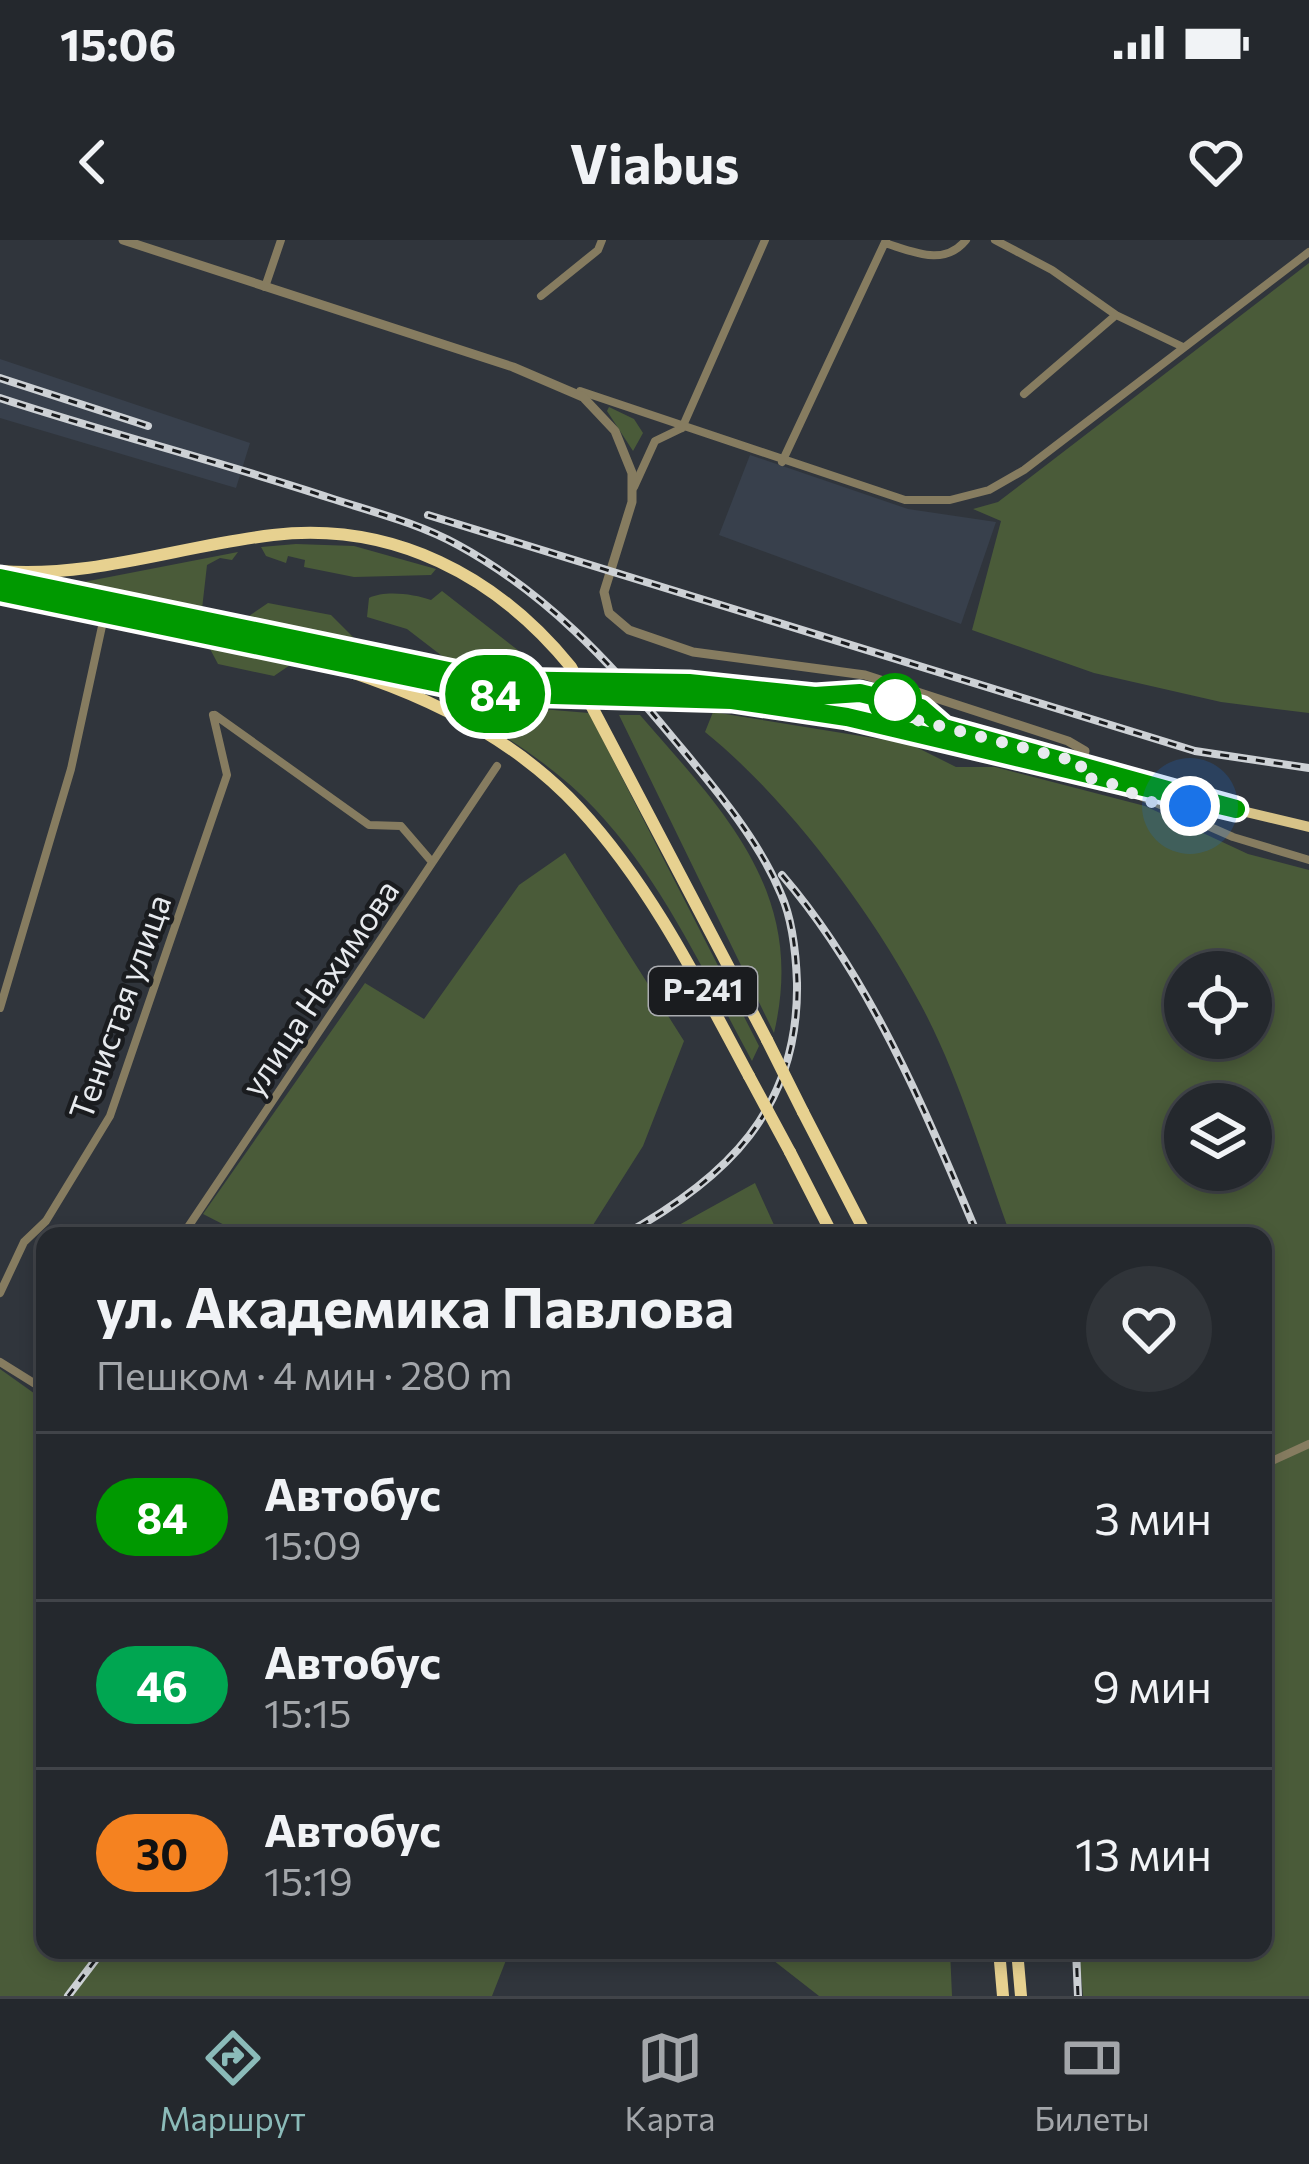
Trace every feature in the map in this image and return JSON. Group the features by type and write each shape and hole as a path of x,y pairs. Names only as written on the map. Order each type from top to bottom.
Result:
{"highway":[{"name":"Р-241","path":"0,575 86,572 236,541 305,534 395,544 477,579 543,632 571,667 861,1227"},
{"name":"Р-241","path":"0,592 347,667 462,720 521,757 577,806 642,890 828,1227"},
{"path":"1000,1959 1003,1996"},
{"path":"1019,1959 1021,1996"}],"main road":[{"path":"0,575 543,692"},
{"path":"347,667 543,692 689,690 815,696 1309,827"},
{"path":"1080,769 1112,784 1236,809"}],"street":[{"path":"123,240 905,500 950,500 989,490 1024,470 1309,252"},
{"path":"265,286 281,240"},
{"path":"541,296 598,250 602,240"},
{"path":"765,240 682,428 655,441 634,488 604,592 609,614 629,630 693,652 880,680 1067,741 1085,751 1080,769"},
{"path":"782,462 885,242 933,257 953,253 966,240"},
{"path":"995,240 1052,270 1116,315 1183,346"},
{"path":"1024,394 1116,315"},
{"path":"556,382 595,407 615,430 634,488"},
{"path":"0,1008 71,769 104,617"},
{"name":"Тенистая улица","path":"40,1227 79,1173 117,1099 227,775 213,715 369,825 401,826 432,862"},
{"name":"улица Нахимова","path":"188,1227 497,766"},
{"path":"1112,784 1189,819 1309,860"},
{"path":"1189,819 1190,806 1202,802"},
{"name":"Тенистая улица","path":"0,1293 24,1242 36,1231"},
{"path":"0,1361 36,1384"},
{"path":"1272,1461 1309,1444"}],"shaded area":[{"path":"0,359 250,443 236,488 0,418"},
{"path":"750,455 908,509 996,522 961,624 719,535"}],"green space":[{"path":"1309,263 1309,713 1221,702 1094,673 972,630 1001,521 973,509 998,502"},
{"path":"609,407 634,419 643,433 633,451 607,411"},
{"path":"354,546 436,569 431,575 354,577 304,567 305,560 288,556 286,563 266,556 261,547"},
{"path":"238,552 232,560 220,558 207,565 202,609 221,613 216,619 68,585"},
{"path":"442,591 519,651 512,671 446,659 407,629 367,617 369,598 400,594 431,600"},
{"path":"268,603 331,615 363,647 358,650 237,624"},
{"path":"209,647 293,663 274,676 218,664"},
{"path":"446,701 589,713 759,1046 752,1061 681,930 619,837 579,793 543,763"},
{"path":"713,712 910,744 956,767 995,767 1145,806 1248,854 1309,870 1309,1996 1083,1996 1080,1959 1272,1959 1272,1227 1008,1227 947,1060 921,1005 853,895 766,789 705,732"},
{"path":"619,715 640,715 728,822 769,897 779,938 781,983 774,1033"},
{"path":"565,853 684,1041 643,1146 592,1227 228,1227 203,1214 365,983 424,1019 519,885"},
{"path":"755,1183 775,1227 675,1227"},
{"path":"0,1369 36,1395 36,1959 506,1959 492,1996 0,1996"},
{"path":"772,1959 950,1959 952,1996 819,1996"}],"railway":[{"path":"0,378 148,426"},
{"path":"0,398 379,513 458,545 520,585 575,631 649,710 733,813 771,873 791,926 797,983 785,1068 770,1104 724,1164 637,1227"},
{"path":"428,515 1195,751 1309,768"},
{"path":"782,875 814,915 869,1001 974,1227"},
{"path":"68,1996 96,1959"},
{"path":"1076,1959 1078,1996"}],"bus line":[{"name":"84","path":"0,578 213,626 492,680 543,685 689,683 815,696 835,692 884,697 921,708 944,728 1236,809 1112,784 847,717 689,697 543,698 486,693 0,592"}],"route":[{"path":"895,700 890,713 1082,763 1079,775 1112,784 1189,819 1190,806"}]}
